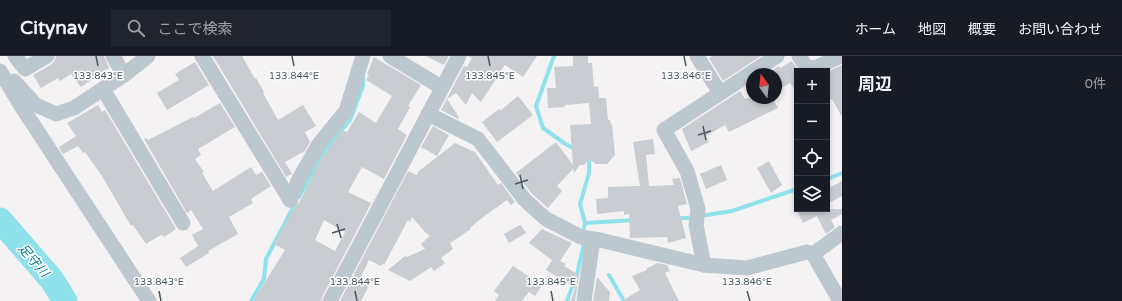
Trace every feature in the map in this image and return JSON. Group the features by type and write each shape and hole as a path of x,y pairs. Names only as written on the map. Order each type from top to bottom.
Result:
{"street":[{"path":"15,56 25,69 47,56"},
{"path":"113,56 124,75"},
{"path":"0,65 36,105 56,114 74,108 124,75 148,56"},
{"path":"202,56 290,200 299,179 319,144 346,111 363,56"},
{"path":"390,56 441,88"},
{"path":"330,301 459,56"},
{"path":"696,56 720,93"},
{"path":"704,265 696,225 698,209 687,171 664,130 777,56"},
{"path":"799,56 807,68 817,67 834,59"},
{"path":"0,71 21,106 149,301"},
{"path":"103,89 183,223"},
{"path":"428,114 478,139 525,200 546,219 587,238 704,265 747,268 807,252 813,254 840,301"},
{"path":"813,254 842,233"},
{"path":"584,301 587,238"}],"building":[{"path":"56,56 104,56 109,68 81,87 71,74 60,81 58,78 41,88 33,75 52,64"},
{"path":"213,56 242,56 264,92 263,93 278,120 303,105 316,126 305,132 310,142 305,151 285,162 292,174 286,177"},
{"path":"426,56 449,56 444,65"},
{"path":"468,56 537,56 523,77 505,65 500,72 495,70 499,74 481,102 472,93 466,105 456,93 447,99 459,117 458,119 441,110 464,66 467,67 472,58"},
{"path":"573,56 588,56 588,63 592,63 594,87 598,86 599,98 606,98 608,120 610,120 612,124 615,155 607,164 596,164 589,159 584,165 580,165 574,173 573,169 557,186 562,191 548,208 532,194 516,173 556,142 573,165 570,125 591,124 589,103 548,108 547,88 556,88 554,67 573,66"},
{"path":"712,56 761,56 723,81 709,58"},
{"path":"374,57 421,85 408,106 410,107 398,129 407,135 384,179 362,167 348,192 371,203 381,184 321,301 253,301 285,250 274,244 294,208 299,203 321,159 342,130 347,132 359,112 376,123 392,96 366,80 369,75 367,74","holes":["324,220 345,232 335,251 315,240"]},
{"path":"792,61 796,68 794,68 794,89 790,83 782,88 782,68 780,68"},
{"path":"195,62 209,85 167,110 157,93 179,80 175,74"},
{"path":"842,65 842,117 832,99 830,100 830,71"},
{"path":"740,91 746,99 746,104 776,104 778,108 729,132 725,125 706,136 709,142 691,151 682,129"},
{"path":"518,96 533,115 497,142 482,122 499,109 501,110"},
{"path":"220,103 235,127 198,149 201,155 195,159 204,172 202,173 213,191 251,167 256,175 262,172 271,186 251,199 253,203 229,217 238,234 208,251 209,253 186,267 180,258 198,246 192,235 203,229 191,210 187,213 144,139 146,138 148,140 193,117 194,118"},
{"path":"98,105 102,112 105,110 176,229 164,237 162,235 159,236 146,244 133,225 131,226 102,176 85,152 83,153 78,146 63,154 59,147 76,136 67,123"},
{"path":"433,126 449,135 437,156 421,147"},
{"path":"653,139 655,154 646,155 649,186 674,185 672,179 680,178 687,204 678,206 686,238 668,243 667,237 630,238 629,214 624,215 624,211 597,214 596,199 608,198 608,187 640,186 633,142"},
{"path":"455,143 475,152 498,185 501,183 515,202 511,205 507,200 483,217 470,228 471,229 450,243 453,249 441,258 445,263 434,271 431,267 410,281 388,270 405,256 407,257 425,249 421,244 430,236 412,217 410,222 408,220 384,265 383,263 381,266 369,260 360,279 370,284 361,301 340,301 408,171 417,175 419,171"},
{"path":"769,161 782,185 771,193 757,168"},
{"path":"721,165 727,180 706,189 700,174"},
{"path":"842,181 842,196 830,202 830,187"},
{"path":"830,209 842,209 842,214 831,220 835,227 826,234 817,216 803,223 798,212 830,212"},
{"path":"521,225 526,233 509,243 504,234"},
{"path":"542,229 572,243 560,261 566,264 564,266 579,275 575,301 571,301 575,288 546,270 552,260 529,243"},
{"path":"657,263 667,265 670,271 665,273 679,301 622,301 640,290 632,276 647,270 646,269"},
{"path":"513,266 542,285 535,296 529,292 522,301 495,301 499,295 494,291"},
{"path":"597,277 610,292 609,301 593,301"}],"waterway":[{"path":"554,56 536,106 543,128 576,150"},
{"path":"299,197 325,150 350,120 363,86 363,76"},
{"path":"567,301 577,274 584,244 583,233 585,223 580,204 589,173 589,162 585,156"},
{"path":"830,178 842,173"},
{"path":"676,218 688,218 732,211 794,190"},
{"path":"251,301 264,279 266,259 296,202"},
{"name":"足守川","path":"0,220 52,280 65,301"},
{"path":"585,223 635,220"},
{"path":"609,275 624,301"}]}
